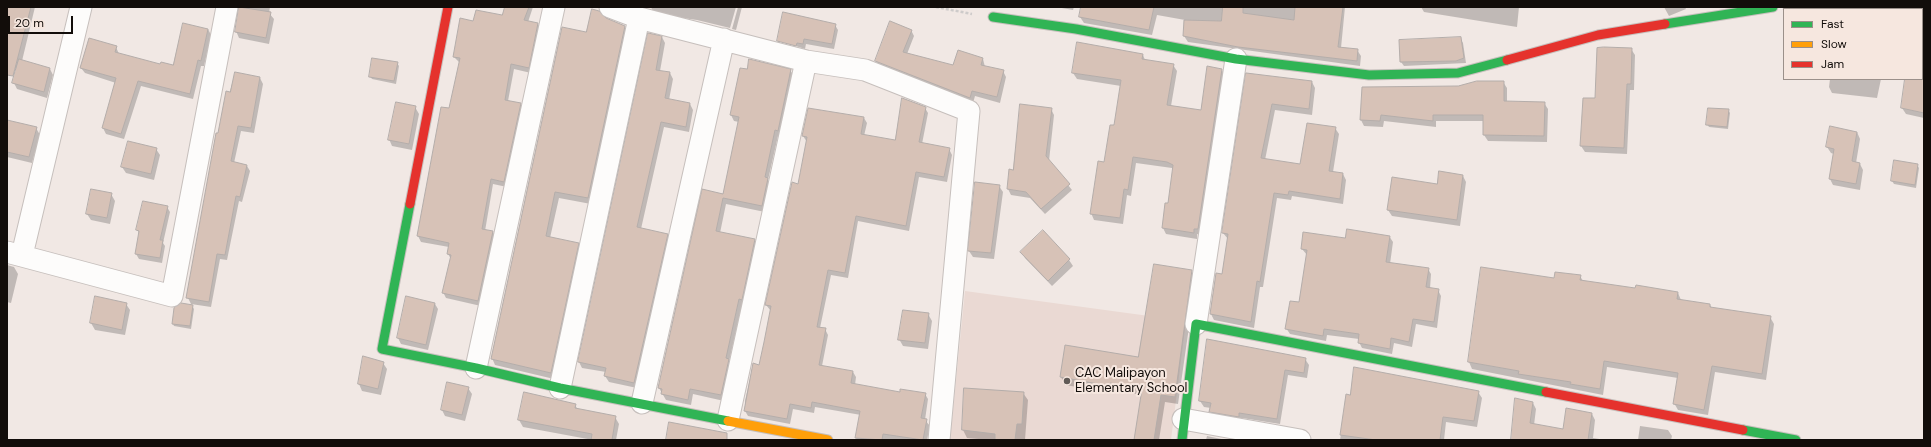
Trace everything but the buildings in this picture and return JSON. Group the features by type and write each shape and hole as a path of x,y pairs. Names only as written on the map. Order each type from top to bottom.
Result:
{"street":[{"path":"81,7 14,253 172,296 228,7"},
{"path":"448,7 382,349 476,368 560,388 828,440"},
{"path":"476,368 554,7"},
{"path":"610,7 640,18 806,61 865,70 970,111 939,440"},
{"path":"993,17 1076,29 1236,59 1368,75 1458,73 1598,35 1772,7"},
{"path":"1794,7 1806,8"},
{"path":"560,388 640,18"},
{"path":"642,403 724,39"},
{"path":"1182,440 1183,419 1196,324 1236,59"},
{"path":"728,420 806,61"},
{"path":"1196,324 1796,440"},
{"path":"1183,419 1300,440"}],"path":[{"path":"936,7 993,17"}],"shaded area":[{"name":"CAC Malipayon Elementary School","path":"965,291 1186,321 1171,440 950,440"}],"traffic: fast":[{"path":"1665,24 1773,7"},
{"path":"993,17 1076,29 1236,59 1369,75 1458,73 1507,60"},
{"path":"410,204 382,349 476,368 560,388 728,421"},
{"path":"1182,440 1196,324 1546,392"},
{"path":"1743,430 1796,440"}],"traffic: slow":[{"path":"728,421 828,440"}],"traffic: jam":[{"path":"410,204 448,7"},
{"path":"1507,60 1598,35 1665,24"},
{"path":"1546,392 1743,430"}],"place":[{"name":"CAC Malipayon Elementary School","path":"1067,381"}]}
